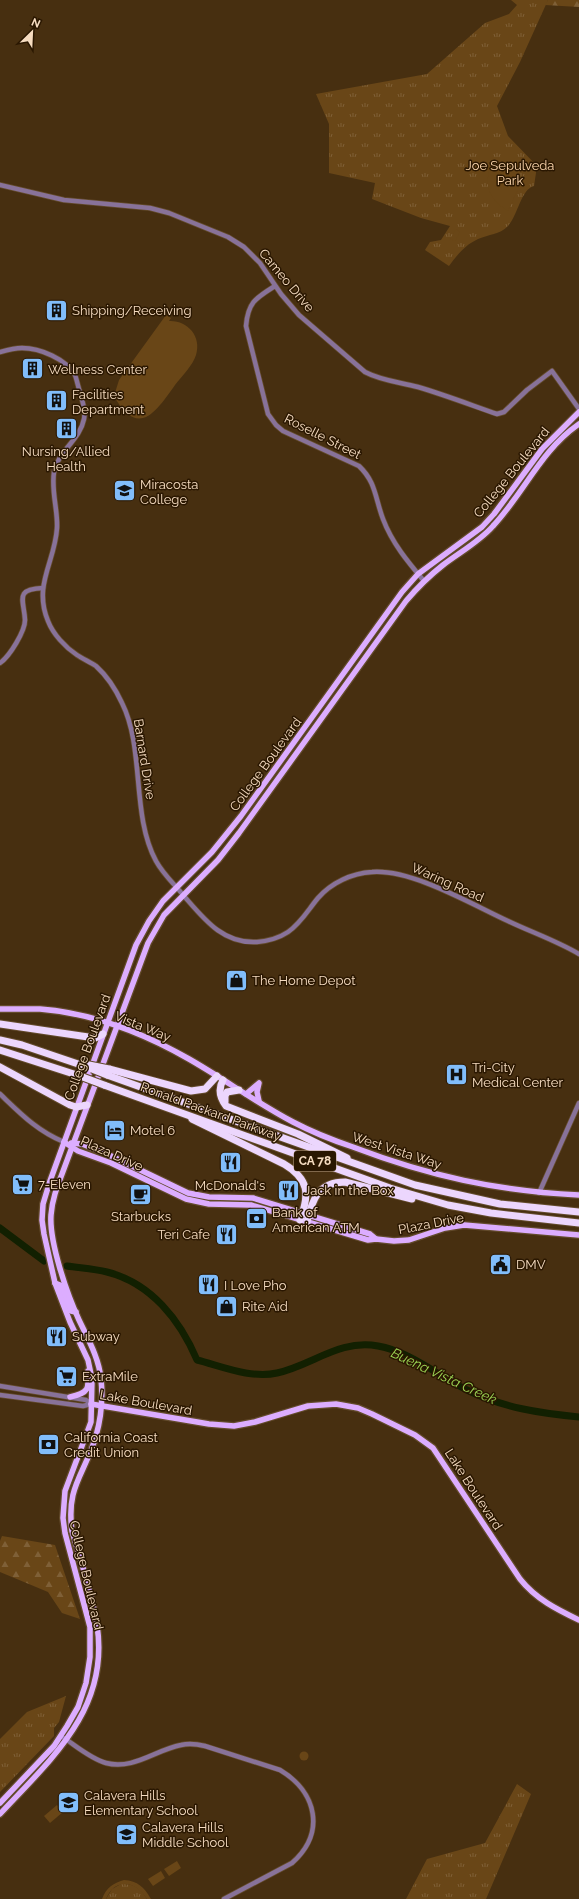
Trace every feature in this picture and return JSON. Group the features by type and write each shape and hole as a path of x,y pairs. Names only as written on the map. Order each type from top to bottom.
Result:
{"highway":[{"path":"0,1024 95,1038 103,1034"},
{"name":"Ronald Packard Parkway","path":"0,1040 108,1072 357,1165 415,1185 474,1199 526,1208 579,1212"},
{"name":"Ronald Packard Parkway","path":"0,1050 80,1076 390,1188 448,1205 518,1217 579,1223"},
{"path":"0,1067 76,1107 88,1105"},
{"path":"108,1072 191,1091 205,1089 220,1078"},
{"path":"220,1078 221,1097 226,1106 298,1134 339,1153 357,1165"},
{"path":"226,1106 225,1096 227,1092 243,1092"},
{"path":"184,1113 198,1124 284,1164 296,1172 302,1179 306,1191 307,1198 305,1218"},
{"path":"305,1218 314,1199 322,1189 329,1184 338,1182 351,1184 394,1196 448,1205"}],"main road":[{"name":"College Boulevard","path":"0,1804 54,1746 78,1707 86,1683 90,1646 86,1613 65,1533 63,1518 65,1492 91,1422 92,1379 87,1356 70,1322 55,1283 44,1234 42,1220 43,1204 46,1191 76,1107 142,933 163,901 212,852 241,816 386,612 418,574 482,527 494,514 542,449 579,412"},
{"name":"College Boulevard","path":"0,1814 60,1750 80,1720 93,1685 98,1646 97,1626 72,1531 70,1517 72,1495 76,1480 96,1435 101,1406 101,1378 96,1355 76,1312 61,1271 52,1233 51,1214 52,1201 72,1145 118,1027 148,944 164,915 182,894 218,860 239,833 401,607 424,581 442,566 472,546 492,528 554,444 579,424"},
{"name":"Vista Way","path":"0,1009 41,1009 108,1023 155,1041 220,1078"},
{"name":"West Vista Way","path":"220,1078 292,1122 318,1134 398,1164 473,1184 539,1193 579,1195"},
{"path":"243,1092 259,1082 257,1092 259,1101"},
{"name":"Plaza Drive","path":"64,1142 177,1195 198,1202 251,1205 305,1218"},
{"name":"Plaza Drive","path":"72,1145 93,1149 179,1189 199,1196 253,1198 368,1240 409,1240 445,1228 464,1226 579,1235"},
{"path":"126,1170 133,1167"},
{"path":"46,1191 51,1195 52,1201"},
{"path":"198,1202 199,1196"},
{"path":"43,1204 51,1214"},
{"path":"55,1283 60,1285 71,1311 76,1312"},
{"path":"70,1397 84,1393 87,1390 87,1356"},
{"name":"Lake Boulevard","path":"91,1404 209,1424 234,1426 255,1422 308,1406 322,1404 348,1406 372,1414 415,1435 433,1448 520,1579 529,1590 548,1605 579,1620"},
{"path":"69,1479 72,1481 69,1492 72,1495"}],"street":[{"name":"Cameo Drive","path":"0,185 64,200 143,207 169,213 228,237 244,247 260,263 275,286 299,315 365,372 376,378 430,391 497,414 504,412 527,390 552,371 579,409"},
{"name":"Roselle Street","path":"275,286 258,296 252,303 247,314 246,326 270,417 283,431 359,466 365,472 372,482 383,519 397,547 424,581"},
{"name":"Barnard Drive","path":"0,352 18,348 36,350 62,362 75,376 84,412 80,429 62,453 55,470 53,485 57,532 43,588 44,608 52,630 67,648 94,664 104,675 123,704 131,729 146,832 150,849 157,864 177,888"},
{"path":"0,662 5,658 23,630 25,620 22,602 24,594 31,588 43,588"},
{"name":"Waring Road","path":"177,888 217,931 225,936 243,941 262,942 274,939 288,932 303,919 318,897 335,884 349,877 364,873 389,872 420,881 579,954"},
{"path":"0,1094 30,1123 42,1132 64,1142"},
{"path":"539,1193 579,1103"},
{"path":"0,1386 86,1400 91,1404"},
{"path":"0,1395 83,1406 91,1404"},
{"path":"61,1736 97,1760 117,1764 139,1761 180,1745 194,1744 205,1746 280,1770 290,1776 301,1787 310,1801 313,1821 308,1843 300,1856 292,1863 224,1899"}],"green space":[{"name":"Joe Sepulveda Park","path":"511,0 548,0 520,62 497,106 508,136 537,166 534,186 526,192 514,216 505,229 469,244 458,254 449,266 425,250 430,242 441,240 450,226 421,218 372,199 375,183 329,173 329,124 316,94 427,74 485,23 509,14 517,5"},
{"path":"548,0 579,0 579,7 545,5"},
{"name":"Joe Sepulveda Park","path":"491,164 523,178 508,211 496,202 489,191 488,179"},
{"path":"456,229 460,232 455,241 450,239"},
{"path":"166,315 171,318 169,321 182,323 192,330 197,342 196,355 187,370 154,412 139,419 131,416 123,409 114,396 119,380"},
{"path":"2,1536 55,1545 80,1619 62,1613 48,1592 0,1572 0,1541"},
{"path":"66,1696 59,1722 54,1728 54,1736 0,1792 0,1739 27,1712"},
{"path":"302,1752 306,1752 308,1756 306,1760 302,1760 300,1758 300,1754"},
{"path":"517,1784 531,1794 486,1899 406,1899 427,1859 485,1843"},
{"path":"71,1792 78,1799 65,1810 59,1804"},
{"path":"57,1805 63,1812 50,1823 44,1816"},
{"path":"177,1861 181,1868 169,1876 164,1869"},
{"path":"161,1871 165,1878 153,1886 148,1879"},
{"path":"124,1880 140,1885 151,1899 147,1899 137,1888 132,1885 126,1884 115,1887 106,1899 102,1899 110,1886"},
{"path":"121,1884 137,1887 147,1899 106,1899 112,1889"}],"waterway":[{"name":"Buena Vista Creek","path":"0,1228 44,1261"},
{"name":"Buena Vista Creek","path":"67,1266 102,1271 123,1277 150,1294 173,1317 197,1360 236,1371 267,1374 290,1369 338,1349 364,1345 378,1346 401,1353 457,1385 494,1401 522,1409 579,1417"}],"place":[{"name":"Shipping/Receiving","path":"57,310"},
{"name":"Wellness Center","path":"32,369"},
{"name":"Facilities Department","path":"57,401"},
{"name":"Nursing/Allied Health","path":"66,429"},
{"name":"Miracosta College","path":"124,491"},
{"name":"The Home Depot","path":"237,980"},
{"name":"Tri-City Medical Center","path":"456,1074"},
{"name":"Motel 6","path":"114,1130"},
{"name":"McDonald's","path":"230,1163"},
{"name":"7-Eleven","path":"23,1184"},
{"name":"Jack in the Box","path":"289,1190"},
{"name":"Starbucks","path":"141,1194"},
{"name":"Bank of American ATM","path":"256,1219"},
{"name":"Teri Cafe","path":"226,1234"},
{"name":"DMV","path":"500,1264"},
{"name":"I Love Pho","path":"208,1285"},
{"name":"Rite Aid","path":"226,1306"},
{"name":"Subway","path":"56,1336"},
{"name":"ExtraMile","path":"66,1376"},
{"name":"California Coast Credit Union","path":"49,1444"},
{"name":"Calavera Hills Elementary School","path":"68,1802"},
{"name":"Calavera Hills Middle School","path":"127,1834"}]}
